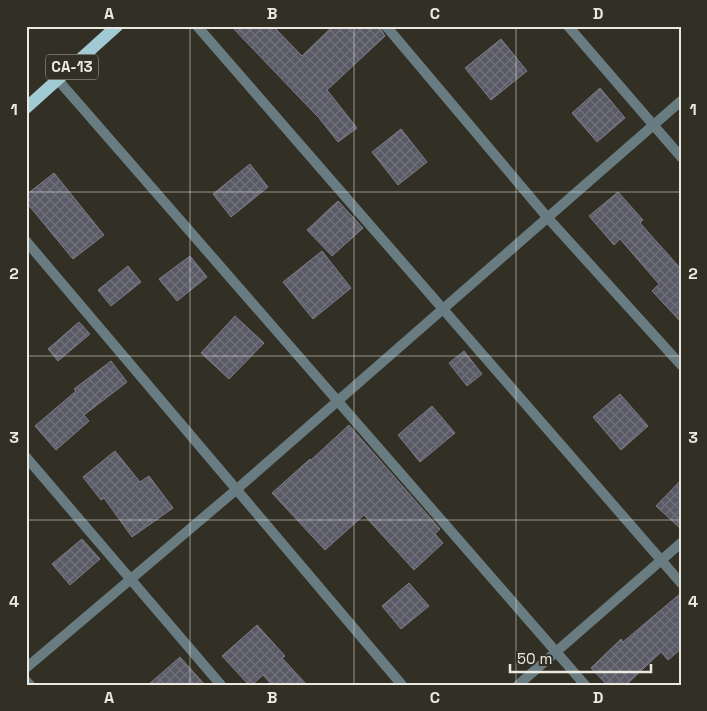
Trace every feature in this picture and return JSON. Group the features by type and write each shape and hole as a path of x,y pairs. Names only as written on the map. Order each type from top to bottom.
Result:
{"main road":[{"name":"CA-13","path":"26,108 117,26"}],"street":[{"path":"197,26 681,583"},
{"path":"386,26 547,217 681,365"},
{"path":"568,26 681,157"},
{"path":"58,80 584,685"},
{"path":"26,668 237,489 681,101"},
{"path":"26,242 402,685"},
{"path":"26,458 221,685"},
{"path":"518,685 681,543"},
{"path":"26,681 30,685"}],"building":[{"path":"231,26 273,26 302,56 333,26 379,26 385,36 327,90 357,128 338,142 319,118"},
{"path":"501,39 527,71 491,100 465,68"},
{"path":"600,88 625,118 597,142 572,113"},
{"path":"401,129 427,162 398,185 372,152"},
{"path":"250,164 268,187 231,217 213,194"},
{"path":"54,173 104,235 73,259 26,202 26,195"},
{"path":"618,192 643,220 640,223 681,269 681,322 652,291 659,284 620,239 614,245 589,216"},
{"path":"338,201 363,228 332,256 307,230"},
{"path":"322,251 351,288 313,319 283,282"},
{"path":"190,256 207,277 177,301 159,279"},
{"path":"128,266 141,282 111,306 98,290"},
{"path":"235,316 264,343 229,379 201,353"},
{"path":"79,322 90,334 58,361 48,349"},
{"path":"464,351 482,374 467,386 449,363"},
{"path":"111,361 127,382 84,415 89,421 56,450 35,426 76,391 74,389"},
{"path":"620,394 648,426 621,450 593,417"},
{"path":"432,406 455,433 420,462 398,435"},
{"path":"349,425 440,529 435,534 443,543 414,570 364,515 325,550 272,493"},
{"path":"115,451 140,482 149,476 173,508 132,537 104,498 101,500 83,477"},
{"path":"681,480 681,529 656,506"},
{"path":"82,539 100,559 70,585 52,564"},
{"path":"409,583 429,606 401,629 382,606"},
{"path":"681,593 681,649 668,660 661,652 626,685 607,685 591,668 621,639 623,642"},
{"path":"257,625 285,656 282,658 307,685 272,685 263,675 252,685 249,685 222,656"},
{"path":"180,657 205,685 148,685"}]}
